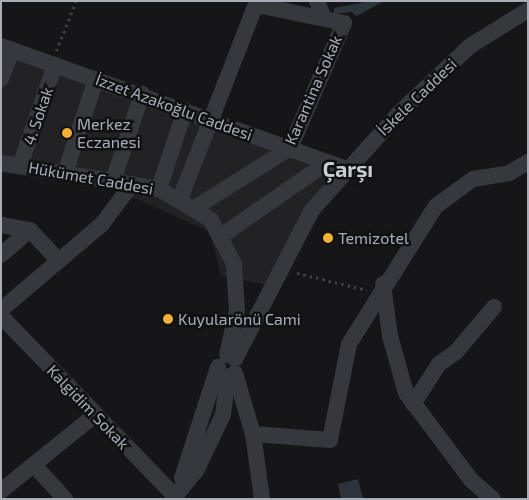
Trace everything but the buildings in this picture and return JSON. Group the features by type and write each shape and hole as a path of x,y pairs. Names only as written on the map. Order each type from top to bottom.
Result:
{"street":[{"name":"Karantina Sokak","path":"196,207 290,148 344,23 324,18 317,1"},
{"path":"180,199 213,121 233,59 257,3 324,18"},
{"name":"İskele Caddesi","path":"228,366 312,210 347,169 470,46 528,10"},
{"name":"İzzet Azakoğlu Caddesi","path":"6,48 142,94 347,169"},
{"path":"1,79 6,48"},
{"name":"4. Sokak","path":"20,166 53,65"},
{"path":"65,173 96,79"},
{"path":"112,181 142,94"},
{"path":"159,189 185,110"},
{"path":"221,236 328,162"},
{"path":"254,434 330,440 349,344 380,288 436,206 472,179 509,172 528,162"},
{"name":"Hükümet Caddesi","path":"1,163 159,189 196,207 221,236 234,264 237,310 228,366"},
{"path":"1,310 102,224 132,184"},
{"path":"1,225 30,230 58,261"},
{"path":"1,255 30,230"},
{"path":"380,288 390,336 406,393 471,480 493,499"},
{"path":"413,404 439,364 456,352 494,307"},
{"name":"Kalgidim Sokak","path":"1,316 174,498"},
{"path":"228,366 254,434 262,499"},
{"path":"174,498 196,472 223,415 228,366"},
{"path":"1,491 95,416"},
{"path":"34,464 65,499"}],"path":[{"path":"53,65 76,1"},
{"path":"291,272 380,288"}],"shaded area":[{"path":"371,1 382,2 357,16 351,12 334,14 334,8"},
{"path":"1,39 345,161 273,286 221,276 210,232 117,190 1,172"},
{"path":"358,479 363,499 341,499 338,484"}],"place":[{"name":"Merkez Eczanesi","path":"67,133"},
{"name":"Temizotel","path":"328,238"},
{"name":"Kuyularönü Cami","path":"168,319"}],"district":[{"name":"Çarşı","path":"348,169"}]}
